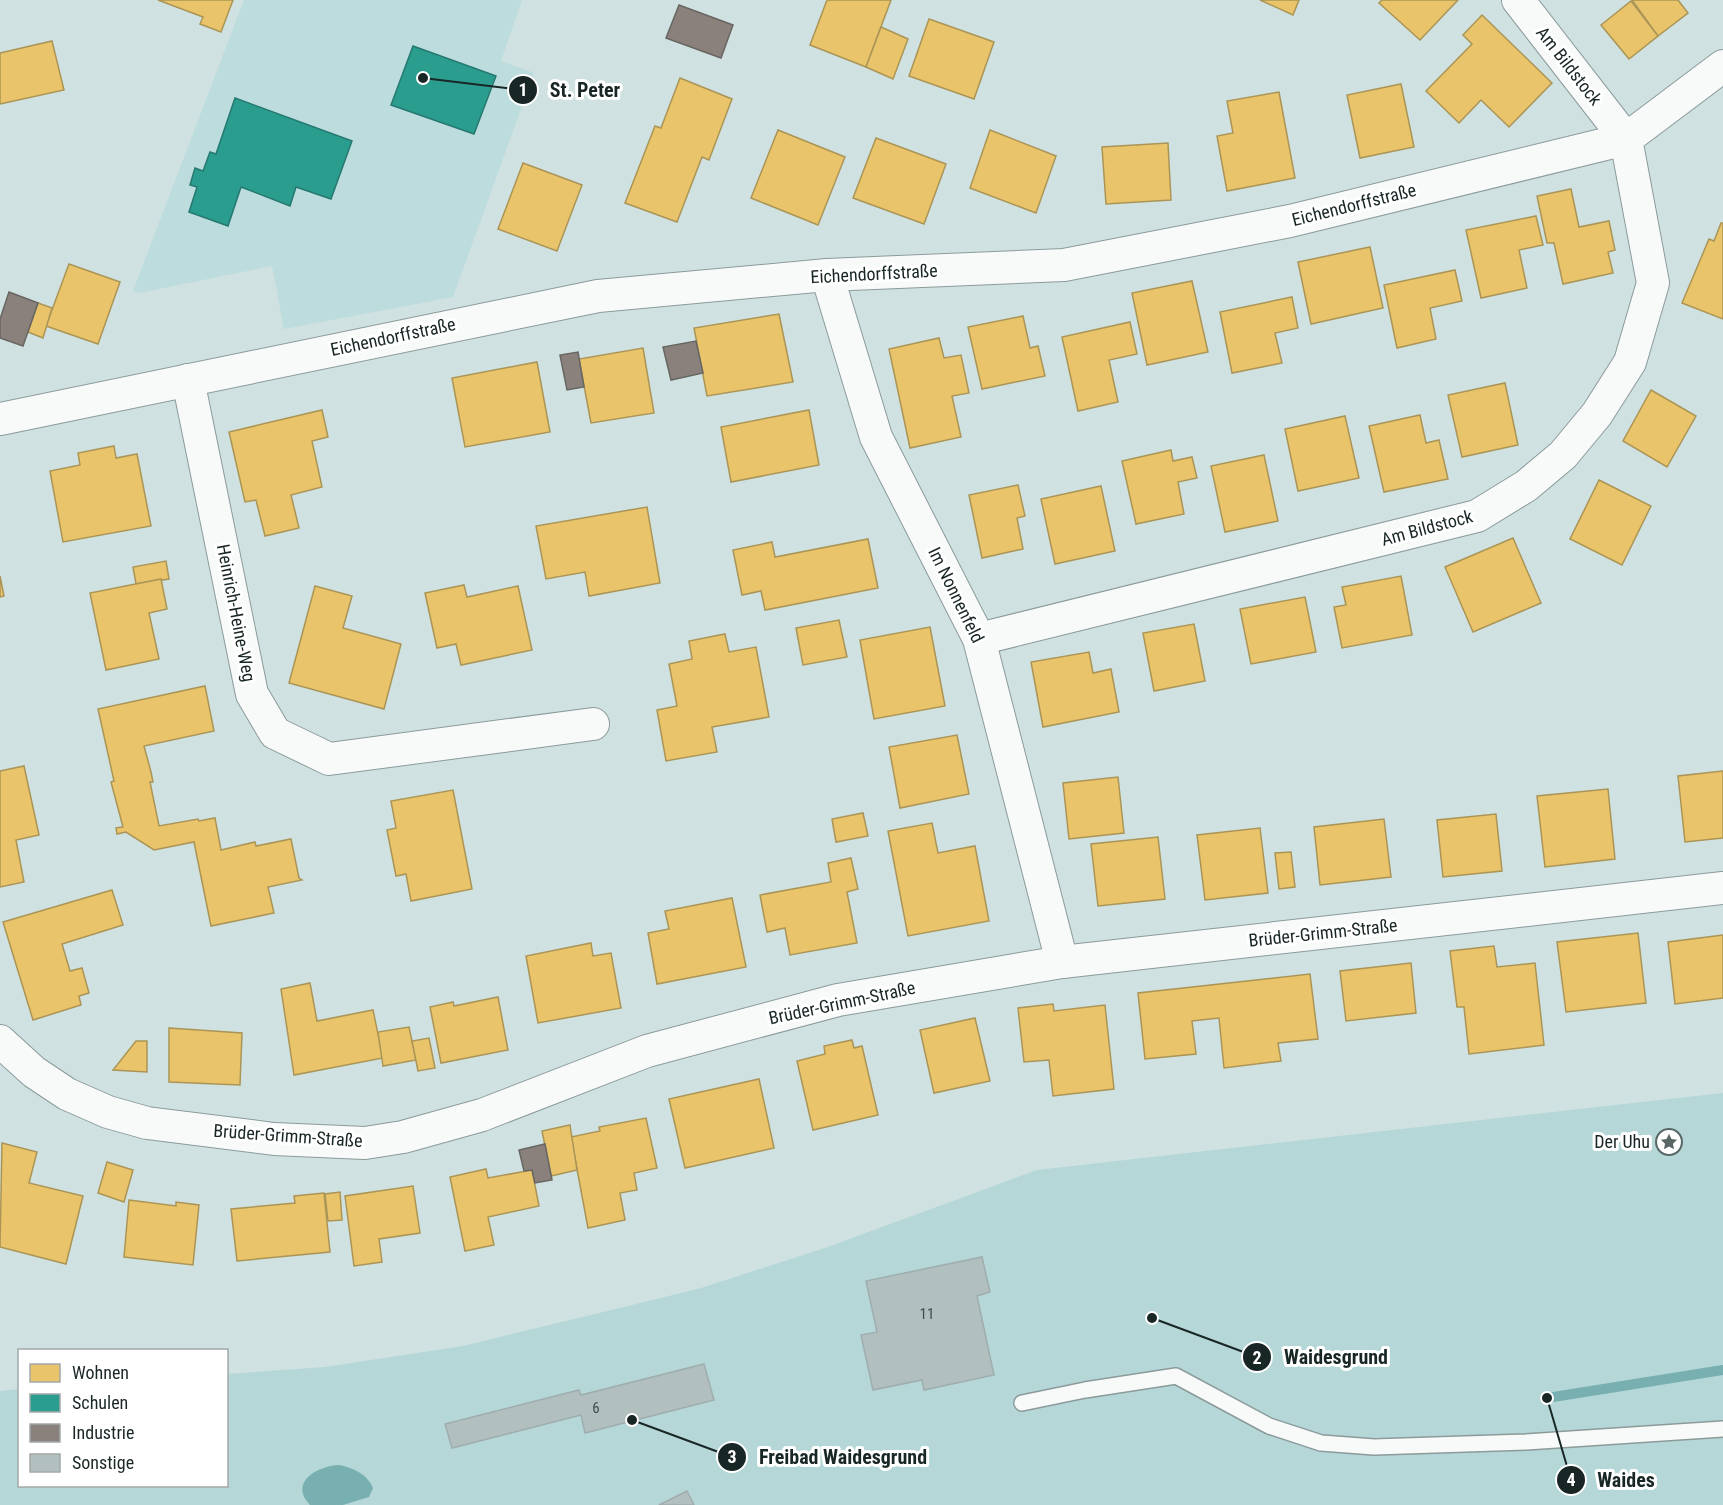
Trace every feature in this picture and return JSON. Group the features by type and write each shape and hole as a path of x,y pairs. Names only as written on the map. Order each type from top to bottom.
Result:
{"street":[{"name":"Am Bildstock","path":"979,639 1477,516 1526,486 1563,455 1597,414 1630,362 1653,283 1626,139 1518,0"},
{"name":"Eichendorffstraße","path":"0,419 598,296 827,275 1064,265 1290,221 1626,139 1723,66"},
{"name":"Im Nonnenfeld","path":"827,275 876,437 979,639 1062,962"},
{"name":"Heinrich-Heine-Weg","path":"188,380 252,694 275,733 329,759 593,724"},
{"name":"Brüder-Grimm-Straße","path":"0,1041 34,1072 67,1094 108,1112 147,1123 262,1137 365,1143 404,1137 482,1115 647,1051 838,1000 1062,962 1723,888"}],"lane":[{"path":"1022,1403 1085,1390 1176,1376 1269,1426 1321,1443 1374,1447 1526,1442 1723,1429"}],"shaded area":[{"path":"244,0 522,0 501,61 534,73 453,297 284,329 272,266 139,293 133,291"},
{"path":"1723,1093 1723,1505 0,1505 0,1391 18,1389 18,1487 228,1487 228,1374 325,1367 463,1346 698,1289 825,1248 1037,1170"},
{"path":"339,1465 364,1475 373,1488 369,1497 343,1505 310,1505 304,1497 302,1489 304,1482 323,1468"}],"building: Wohnen":[{"path":"158,0 233,0 221,32 200,24 203,17"},
{"path":"827,0 891,0 866,67 810,45"},
{"path":"1260,0 1299,0 1293,15"},
{"path":"1382,0 1458,0 1420,40 1379,3"},
{"path":"1632,0 1678,0 1688,13 1658,36"},
{"path":"1631,1 1658,36 1629,59 1601,25"},
{"path":"1482,15 1552,83 1509,127 1481,100 1459,123 1426,91 1472,44 1463,35"},
{"path":"929,19 994,42 974,99 909,76"},
{"path":"881,27 908,39 893,79 866,67"},
{"path":"52,41 64,90 0,104 0,53"},
{"path":"680,78 732,99 709,160 702,157 677,222 625,203 655,126 661,128"},
{"path":"1401,84 1414,147 1360,158 1347,95"},
{"path":"1279,92 1295,178 1227,191 1217,136 1233,133 1227,101"},
{"path":"778,130 845,157 818,225 751,198"},
{"path":"990,130 1056,156 1036,213 970,188"},
{"path":"876,138 946,164 924,224 853,198"},
{"path":"1168,143 1171,200 1106,204 1102,147"},
{"path":"523,163 582,185 557,251 498,229"},
{"path":"1571,189 1579,227 1609,221 1615,250 1608,252 1613,273 1563,284 1554,243 1547,243 1537,196"},
{"path":"1536,216 1543,245 1519,250 1527,288 1481,298 1466,230"},
{"path":"1723,223 1723,319 1682,303 1709,239 1714,241"},
{"path":"1370,247 1383,308 1311,324 1298,262"},
{"path":"69,264 120,282 98,344 46,326"},
{"path":"1455,270 1462,301 1430,308 1436,339 1397,348 1384,285"},
{"path":"1192,281 1208,352 1147,365 1132,293"},
{"path":"1292,297 1298,328 1275,333 1282,363 1232,373 1220,312"},
{"path":"38,303 52,308 43,338 28,332"},
{"path":"779,314 793,382 707,396 694,328"},
{"path":"1023,316 1030,348 1038,346 1045,376 982,389 968,327"},
{"path":"1130,322 1137,354 1109,360 1118,402 1078,411 1062,337"},
{"path":"939,338 944,358 961,355 969,393 952,396 961,437 910,448 889,349"},
{"path":"643,348 654,413 591,423 579,359"},
{"path":"537,362 550,432 465,447 452,378"},
{"path":"1505,383 1518,445 1462,457 1448,395"},
{"path":"1651,390 1696,416 1667,467 1623,441"},
{"path":"322,410 328,437 312,441 322,487 291,495 299,528 265,536 256,500 245,502 229,432"},
{"path":"809,410 819,465 731,482 721,427"},
{"path":"1420,415 1426,443 1439,440 1448,479 1384,492 1369,426"},
{"path":"1345,416 1359,478 1298,491 1285,429"},
{"path":"114,446 116,458 137,454 151,526 63,542 50,471 80,465 78,453"},
{"path":"1171,450 1173,461 1192,457 1197,478 1178,482 1184,514 1136,524 1122,461"},
{"path":"1264,455 1278,521 1225,532 1211,466"},
{"path":"1599,480 1651,506 1622,565 1570,539"},
{"path":"1018,485 1025,516 1017,518 1023,549 982,558 969,495"},
{"path":"1101,486 1115,551 1055,564 1041,499"},
{"path":"647,507 660,583 589,596 585,572 546,579 536,526"},
{"path":"1513,538 1541,603 1473,632 1445,567"},
{"path":"868,539 878,588 765,610 761,591 742,595 733,550 772,542 775,557"},
{"path":"166,561 169,579 136,584 133,567"},
{"path":"0,576 4,596 0,597"},
{"path":"1401,576 1412,635 1342,648 1334,607 1346,605 1342,587"},
{"path":"161,579 167,609 149,613 159,659 106,670 90,593"},
{"path":"464,585 467,597 518,586 532,650 461,665 456,644 437,648 425,593"},
{"path":"315,586 352,596 343,628 401,644 384,709 289,683"},
{"path":"1305,597 1316,652 1251,664 1240,609"},
{"path":"839,620 847,657 803,665 796,628"},
{"path":"1194,624 1205,681 1154,691 1143,633"},
{"path":"930,627 945,706 874,719 860,640"},
{"path":"725,634 729,652 756,647 769,717 712,727 717,752 666,761 657,710 677,706 669,664 692,659 689,641"},
{"path":"1089,652 1093,673 1111,669 1119,712 1043,727 1031,662"},
{"path":"205,686 214,731 144,746 153,782 150,782 159,826 215,818 221,850 255,842 256,846 291,839 299,878 302,880 268,887 274,913 211,926 194,842 154,850 126,832 117,834 116,828 123,827 111,782 114,781 98,709"},
{"path":"957,735 969,794 900,808 889,747"},
{"path":"24,766 39,835 16,840 24,882 0,887 0,771"},
{"path":"1723,771 1723,838 1685,842 1678,776"},
{"path":"1118,777 1124,833 1069,839 1063,783"},
{"path":"1608,789 1615,859 1545,867 1537,796"},
{"path":"453,790 472,889 411,901 406,874 396,876 387,830 396,828 391,801"},
{"path":"863,813 868,836 836,842 832,819"},
{"path":"1496,814 1502,871 1443,877 1437,820"},
{"path":"1384,819 1391,877 1320,885 1314,827"},
{"path":"932,823 938,853 975,846 989,921 908,936 888,831"},
{"path":"1260,828 1268,893 1205,900 1197,835"},
{"path":"1158,837 1165,899 1098,906 1091,844"},
{"path":"1291,852 1295,887 1279,889 1275,853"},
{"path":"851,858 858,889 847,892 857,943 790,955 785,928 767,932 760,895 831,882 828,863"},
{"path":"112,890 123,925 62,944 70,971 82,968 89,993 79,996 81,1005 33,1020 3,922"},
{"path":"732,898 746,967 657,984 648,933 669,929 665,911"},
{"path":"1638,933 1646,1003 1566,1012 1557,942"},
{"path":"1723,935 1723,998 1675,1004 1668,942"},
{"path":"591,943 593,956 611,953 621,1008 538,1023 526,956"},
{"path":"1494,946 1497,967 1535,963 1544,1045 1469,1054 1464,1007 1457,1007 1450,951"},
{"path":"1411,963 1416,1013 1346,1021 1340,971"},
{"path":"1310,974 1318,1039 1278,1043 1281,1061 1224,1068 1219,1018 1192,1021 1196,1054 1145,1059 1138,993"},
{"path":"310,983 317,1021 373,1010 383,1058 294,1075 281,989"},
{"path":"498,997 508,1050 441,1063 430,1007 453,1002 454,1006"},
{"path":"1053,1004 1054,1011 1105,1005 1114,1089 1053,1096 1049,1060 1024,1062 1018,1008"},
{"path":"975,1018 990,1081 934,1093 920,1030"},
{"path":"409,1027 416,1060 383,1066 378,1032"},
{"path":"169,1028 242,1033 240,1085 169,1082"},
{"path":"429,1038 435,1068 418,1071 412,1041"},
{"path":"852,1040 854,1048 862,1046 878,1115 813,1130 797,1061 825,1054 824,1046"},
{"path":"136,1041 147,1041 147,1072 113,1070"},
{"path":"759,1079 774,1148 685,1168 669,1099"},
{"path":"646,1118 657,1168 634,1173 637,1190 620,1193 625,1220 588,1228 571,1137 600,1131 599,1127"},
{"path":"570,1125 577,1170 551,1176 542,1131"},
{"path":"2,1143 37,1152 29,1183 83,1196 66,1264 0,1247"},
{"path":"107,1162 133,1170 124,1202 98,1193"},
{"path":"486,1169 488,1178 532,1170 539,1206 488,1217 494,1245 465,1251 450,1177"},
{"path":"413,1186 420,1233 379,1239 382,1262 354,1266 345,1196"},
{"path":"340,1192 342,1220 328,1221 325,1194"},
{"path":"324,1193 330,1252 237,1261 231,1209 295,1203 294,1196"},
{"path":"129,1200 176,1206 176,1202 199,1205 193,1265 124,1257"}],"building: Schulen":[{"path":"413,46 496,76 474,134 391,105"},
{"path":"235,98 352,141 331,199 296,187 290,206 241,187 228,226 189,212 197,187 190,185 195,168 203,171 210,152 216,154"}],"building: Industrie":[{"path":"679,5 733,25 721,58 666,38"},
{"path":"9,292 38,303 23,346 0,338 0,319"},
{"path":"696,341 703,373 671,380 663,347"},
{"path":"578,352 584,387 567,390 560,355"},
{"path":"545,1144 552,1180 535,1183 532,1170 524,1171 519,1150"}],"building: Sonstige":[{"path":"982,1257 990,1292 977,1296 994,1375 924,1390 922,1380 873,1390 861,1335 877,1332 866,1281"},
{"path":"704,1364 714,1400 585,1433 581,1415 452,1448 445,1424 579,1390 581,1395"},
{"path":"687,1491 694,1505 659,1505"}],"waterway":[{"path":"1547,1398 1723,1370"}],"place":[{"name":"St. Peter","path":"423,78"},
{"name":"Der Uhu","path":"1669,1142"},
{"name":"Waidesgrund","path":"1152,1318"},
{"name":"Waides","path":"1547,1398"},
{"name":"Freibad Waidesgrund","path":"632,1420"}]}
